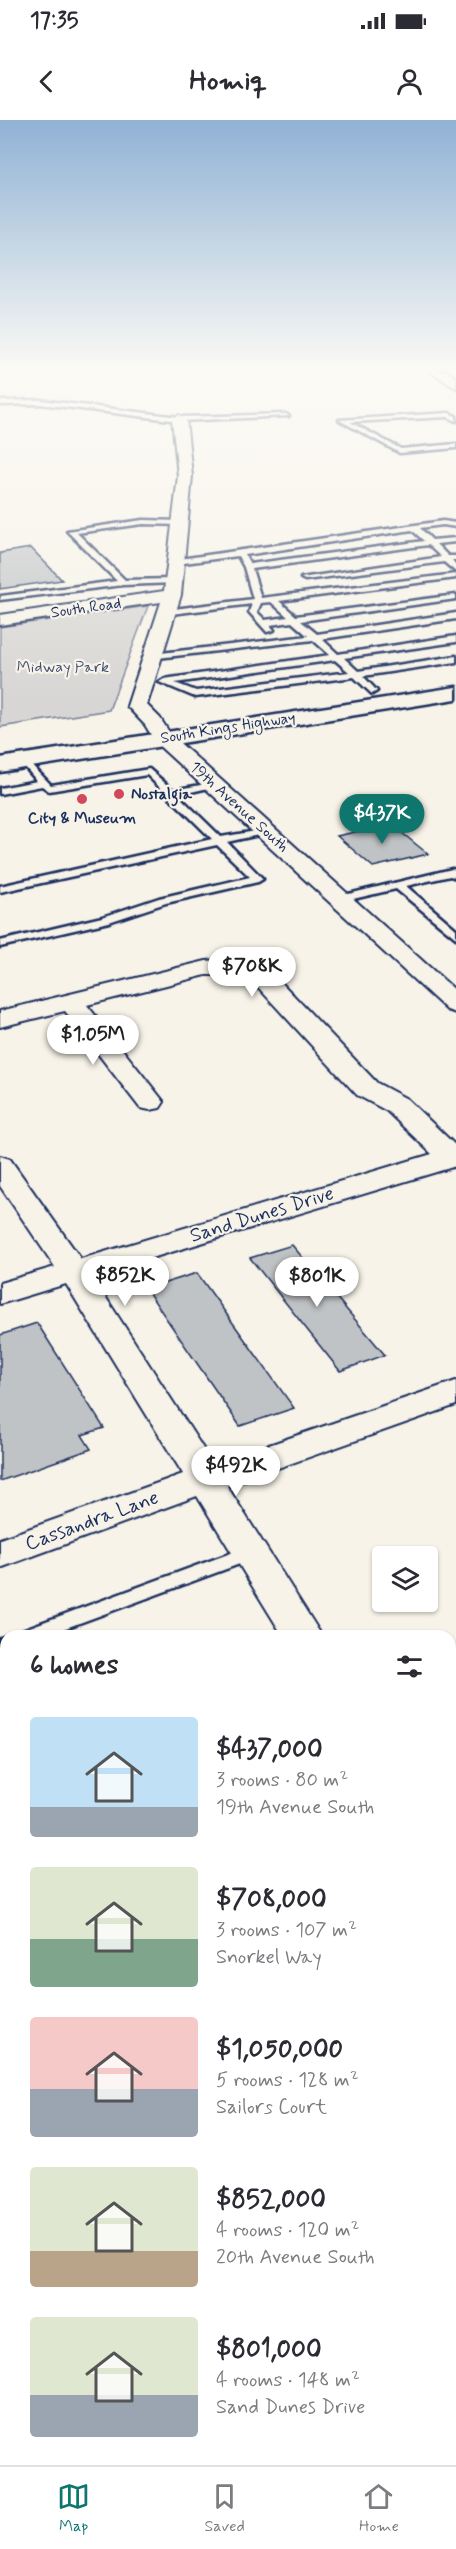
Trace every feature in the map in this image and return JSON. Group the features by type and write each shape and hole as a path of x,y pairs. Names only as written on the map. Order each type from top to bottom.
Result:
{"main road":[{"name":"South Kings Highway","path":"0,765 158,730 372,691 456,679"},
{"name":"South Kings Highway","path":"12,742 158,730 456,693"}],"street":[{"name":"19th Avenue South","path":"185,480 173,588 138,706 158,730 213,784 456,1005"},
{"name":"South Road","path":"0,620 173,588"},
{"path":"0,1019 206,968 231,966 251,971 266,981 367,1089 397,1105 454,1157"},
{"path":"72,1003 150,1102"},
{"name":"Sand Dunes Drive","path":"0,1294 454,1157"},
{"path":"0,1164 74,1272 299,1630"},
{"name":"Cassandra Lane","path":"0,1554 204,1480 456,1393"}],"lane":[{"path":"123,583 71,531 143,522 180,523"},
{"path":"176,562 443,523 456,525"},
{"path":"414,527 452,558 456,570"},
{"path":"370,534 420,581"},
{"path":"248,567 456,540"},
{"path":"326,541 374,586"},
{"path":"277,548 288,562 322,593"},
{"path":"240,553 248,567 258,601 253,612 292,652"},
{"path":"305,578 452,558"},
{"path":"166,613 456,576"},
{"path":"2,598 123,583 173,588"},
{"path":"264,623 456,597"},
{"path":"272,599 372,691"},
{"path":"144,681 164,682 292,652 314,637 456,616"},
{"path":"152,657 292,652 336,656 456,639"},
{"path":"164,682 195,694 456,659"},
{"path":"0,944 105,920 163,900 258,879 149,772 49,788 24,760"},
{"path":"0,791 43,783"},
{"path":"171,793 213,784"},
{"path":"0,889 264,831"},
{"path":"339,899 452,872 456,875"},
{"path":"398,885 456,935"},
{"path":"41,1630 250,1553"}],"green space":[{"name":"Midway Park","path":"148,606 109,710 0,727 0,627"}],"building":[{"path":"31,548 62,580 0,589 0,553"},
{"path":"391,824 428,854 373,867 337,836"},
{"path":"292,1245 385,1355 340,1371 250,1258"},
{"path":"197,1273 294,1408 240,1426 146,1289"},
{"path":"37,1323 104,1428 82,1435 91,1449 0,1481 0,1335"}],"place":[{"name":"Nostalgia","path":"119,794"},
{"name":"City & Museum","path":"82,799"}]}
